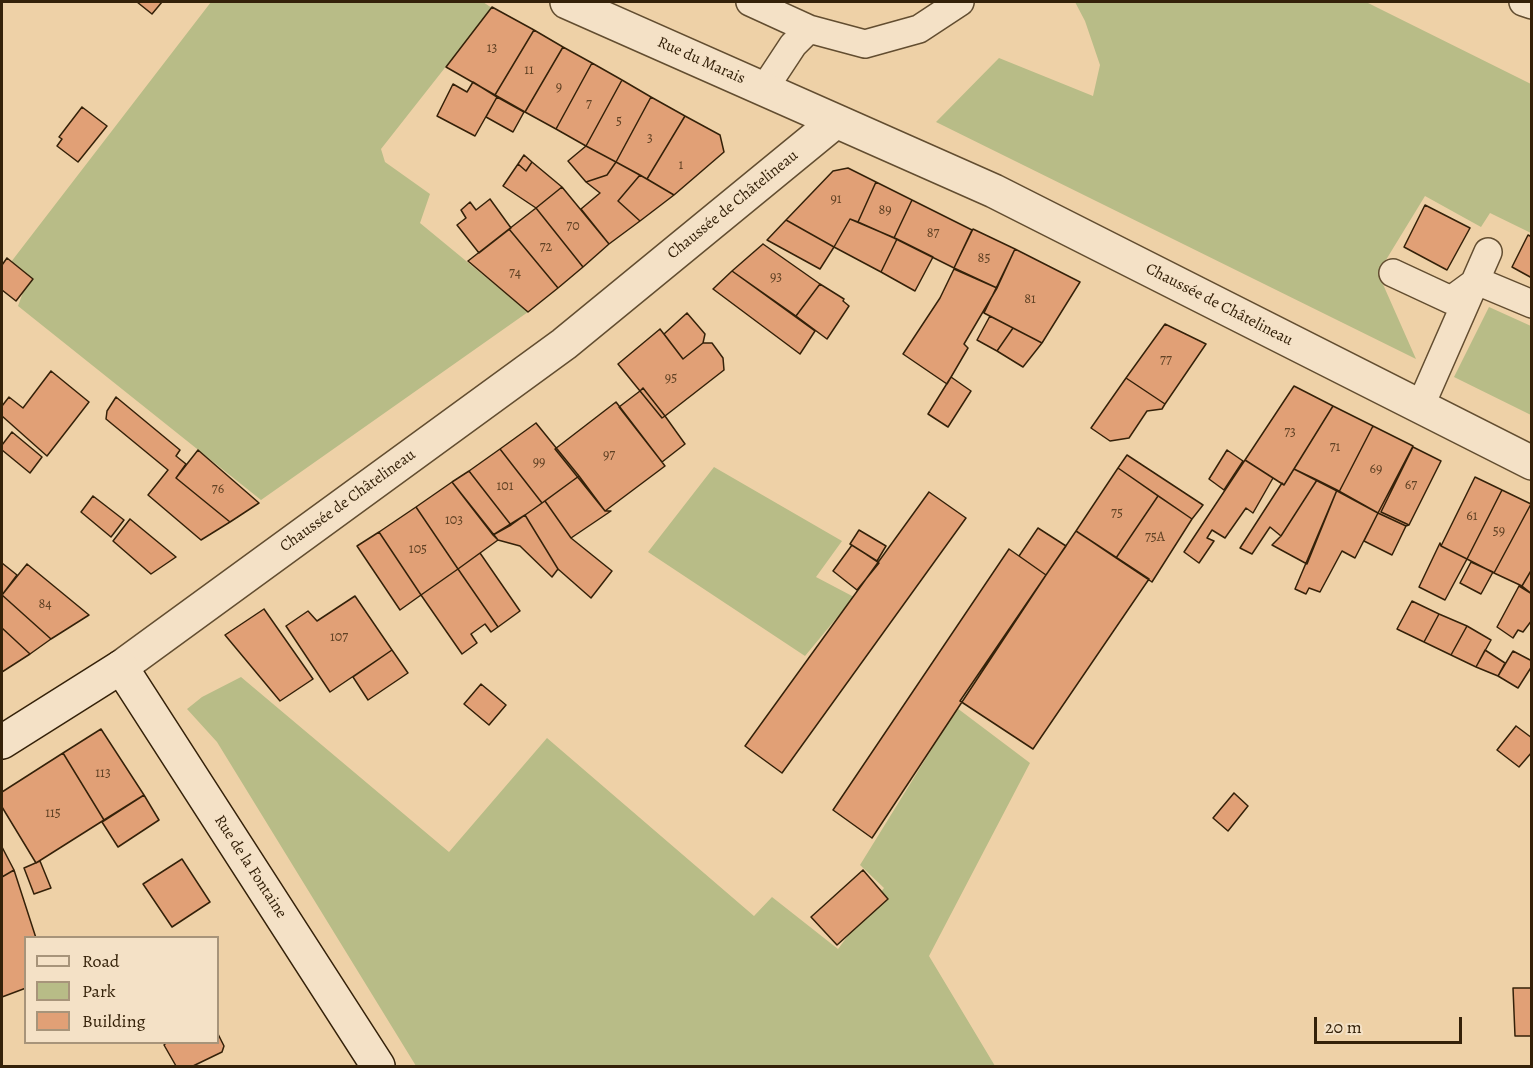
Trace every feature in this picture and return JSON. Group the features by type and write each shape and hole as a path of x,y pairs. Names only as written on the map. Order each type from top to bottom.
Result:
{"street":[{"name":"Rue du Marais","path":"567,2 836,121"},
{"name":"Chaussée de Châtelineau","path":"2,742 121,667 564,344 836,121 1004,197 1532,463"},
{"name":"Rue de la Fontaine","path":"121,667 378,1066"}],"lane":[{"path":"750,2 809,29 865,44 920,29 960,2"},
{"path":"1523,2 1532,5"},
{"path":"764,89 793,45 809,29"},
{"path":"1420,407 1488,252"},
{"path":"1392,273 1451,300 1477,281"},
{"path":"1477,281 1532,304"}],"green space":[{"path":"211,2 483,2 492,8 381,149 385,162 430,194 420,223 528,312 261,500 18,306 29,276 11,262"},
{"path":"1075,2 1366,2 1531,84 1531,233 1490,213 1481,227 1425,196 1378,273 1416,359 936,122 999,58 1093,96 1100,65 1085,21"},
{"path":"1489,307 1531,326 1531,415 1454,377"},
{"path":"714,467 842,541 816,577 854,597 805,656 648,552"},
{"path":"241,677 449,852 547,738 754,916 772,897 838,949 884,888 860,865 957,708 1030,763 929,956 995,1066 416,1066 217,742 187,709 202,697"}],"building":[{"path":"137,2 162,2 152,14"},
{"path":"492,7 534,30 495,95 446,67"},
{"path":"534,30 563,47 525,112 495,95"},
{"path":"563,47 592,63 556,129 525,112"},
{"path":"592,63 622,80 586,146 556,129"},
{"path":"622,80 651,97 616,162 586,146"},
{"path":"473,82 497,97 475,136 437,116 453,84 467,92"},
{"path":"497,97 524,112 513,132 486,117"},
{"path":"651,97 685,116 647,179 616,162"},
{"path":"82,107 107,126 78,162 57,146 62,139 59,137"},
{"path":"685,116 720,135 724,152 674,195 647,179"},
{"path":"586,146 616,162 607,175 586,182 568,161"},
{"path":"524,155 532,162 526,171 518,164"},
{"path":"532,162 562,187 536,208 503,186 518,164 526,171"},
{"path":"616,162 640,175 618,201 640,221 609,244 581,209 600,193 586,182 607,175"},
{"path":"848,168 876,182 858,222 850,219 834,247 786,220 833,171"},
{"path":"640,175 674,195 640,221 618,201"},
{"path":"876,182 912,200 894,238 858,222"},
{"path":"562,187 609,244 583,267 536,208"},
{"path":"490,199 511,228 479,253 457,225 466,218 461,210 470,202 476,210"},
{"path":"912,200 972,230 954,268 894,238"},
{"path":"1425,205 1470,228 1447,270 1404,247"},
{"path":"536,208 583,267 558,288 509,229"},
{"path":"850,219 897,239 881,272 834,247"},
{"path":"786,220 834,247 820,269 767,240"},
{"path":"509,229 558,288 528,312 468,261"},
{"path":"973,229 1015,249 997,288 954,268"},
{"path":"1528,235 1532,237 1532,278 1512,267"},
{"path":"897,239 933,257 915,291 881,272"},
{"path":"763,244 820,284 796,316 732,271"},
{"path":"1015,249 1080,282 1042,343 984,313"},
{"path":"7,258 33,279 16,301 2,290 2,265"},
{"path":"954,269 997,288 964,344 968,348 947,384 903,354 940,298"},
{"path":"732,271 815,331 800,354 713,289"},
{"path":"820,284 844,299 843,301 849,306 827,339 796,316"},
{"path":"687,313 705,334 703,343 683,359 664,334"},
{"path":"990,316 1013,328 997,351 977,340"},
{"path":"1165,324 1206,344 1165,404 1126,378"},
{"path":"1013,328 1042,343 1023,367 997,351"},
{"path":"660,329 683,359 703,343 712,343 723,358 724,370 665,416 643,388 640,391 618,364"},
{"path":"51,371 89,402 47,456 2,416 2,406 9,397 23,408"},
{"path":"951,377 971,391 948,427 928,414"},
{"path":"1126,378 1165,404 1162,409 1147,411 1129,438 1110,441 1091,428"},
{"path":"1294,386 1333,406 1284,485 1245,460"},
{"path":"643,388 665,416 662,418 640,391"},
{"path":"640,391 662,418 665,416 685,444 662,462 619,407"},
{"path":"116,397 180,450 176,456 186,464 176,478 230,522 201,540 148,495 168,470 106,419 107,411"},
{"path":"616,402 665,466 605,511 555,449"},
{"path":"1333,406 1373,426 1339,492 1294,469"},
{"path":"536,423 579,476 542,503 500,449"},
{"path":"1373,426 1413,446 1378,513 1339,492"},
{"path":"12,432 42,457 30,473 2,450 2,445"},
{"path":"1413,447 1441,461 1409,525 1381,512"},
{"path":"1413,447 1381,512 1409,525 1406,526 1378,513"},
{"path":"500,449 542,503 511,525 469,471"},
{"path":"198,450 259,503 230,522 176,478"},
{"path":"1227,450 1243,461 1224,490 1209,479"},
{"path":"1127,455 1203,505 1192,519 1118,468"},
{"path":"1245,460 1273,478 1253,513 1246,508 1225,538 1212,530 1207,538 1214,541 1199,563 1184,552"},
{"path":"1118,468 1158,496 1116,558 1076,531"},
{"path":"1294,469 1317,480 1281,536 1270,527 1252,554 1240,548 1282,483 1284,485"},
{"path":"469,471 511,525 493,535 452,482"},
{"path":"579,476 605,511 611,511 571,538 545,501"},
{"path":"1475,477 1502,490 1467,559 1441,546"},
{"path":"1317,480 1337,490 1307,564 1272,545 1281,536"},
{"path":"452,482 498,540 458,569 416,507"},
{"path":"1337,490 1378,513 1355,558 1342,551 1320,592 1309,588 1306,594 1295,589"},
{"path":"1502,490 1531,504 1494,573 1467,559"},
{"path":"929,492 966,518 782,773 745,746"},
{"path":"93,496 124,520 111,537 81,512"},
{"path":"1158,496 1192,519 1152,582 1116,558"},
{"path":"545,501 571,538 612,571 591,598 558,569 525,515"},
{"path":"1531,504 1532,569 1522,586 1494,573"},
{"path":"416,507 458,569 421,595 379,532"},
{"path":"1378,513 1406,526 1392,555 1364,541"},
{"path":"525,515 558,569 552,577 520,546 498,540 493,535"},
{"path":"130,519 176,557 151,574 113,541"},
{"path":"1038,528 1066,546 1046,575 1019,556"},
{"path":"859,530 886,546 877,561 850,544"},
{"path":"1076,531 1149,579 1033,749 960,701"},
{"path":"379,532 421,595 400,610 357,546"},
{"path":"1440,543 1441,546 1467,559 1445,600 1419,587"},
{"path":"852,545 879,563 857,590 833,571"},
{"path":"1009,549 1046,575 872,838 833,810"},
{"path":"480,553 520,611 498,627 458,569"},
{"path":"1471,562 1493,572 1481,594 1460,583"},
{"path":"2,563 17,575 2,595"},
{"path":"27,564 89,615 51,639 2,595"},
{"path":"458,569 498,627 491,632 485,624 471,634 477,643 462,654 421,595"},
{"path":"1532,569 1532,594 1522,586"},
{"path":"1519,586 1532,594 1532,620 1523,632 1518,630 1513,638 1497,627"},
{"path":"2,595 51,639 30,654 2,628"},
{"path":"355,596 392,650 330,692 286,626 308,611 317,621"},
{"path":"1412,601 1439,614 1424,642 1397,629"},
{"path":"264,609 313,679 280,701 225,635"},
{"path":"1439,614 1467,626 1451,655 1424,642"},
{"path":"1467,626 1491,640 1476,667 1451,655"},
{"path":"2,628 30,654 2,672"},
{"path":"392,650 408,673 368,700 353,677"},
{"path":"1485,650 1505,663 1498,676 1476,667"},
{"path":"1513,651 1532,661 1532,666 1518,688 1498,676"},
{"path":"481,684 506,705 489,725 464,704"},
{"path":"1516,726 1532,738 1532,752 1519,767 1497,750"},
{"path":"101,729 144,795 104,820 63,753"},
{"path":"63,753 104,820 36,863 2,807 2,792"},
{"path":"1234,793 1248,806 1228,831 1213,818"},
{"path":"144,795 159,820 118,847 102,822"},
{"path":"2,847 14,870 2,877"},
{"path":"182,859 210,902 172,927 143,884"},
{"path":"40,861 51,888 34,894 24,868"},
{"path":"14,870 35,936 24,936 24,989 2,997 2,877"},
{"path":"863,870 888,899 837,945 811,917"},
{"path":"1513,988 1532,988 1532,1036 1515,1036"},
{"path":"219,1036 224,1046 222,1052 193,1066 176,1066 164,1045 219,1044"}]}
